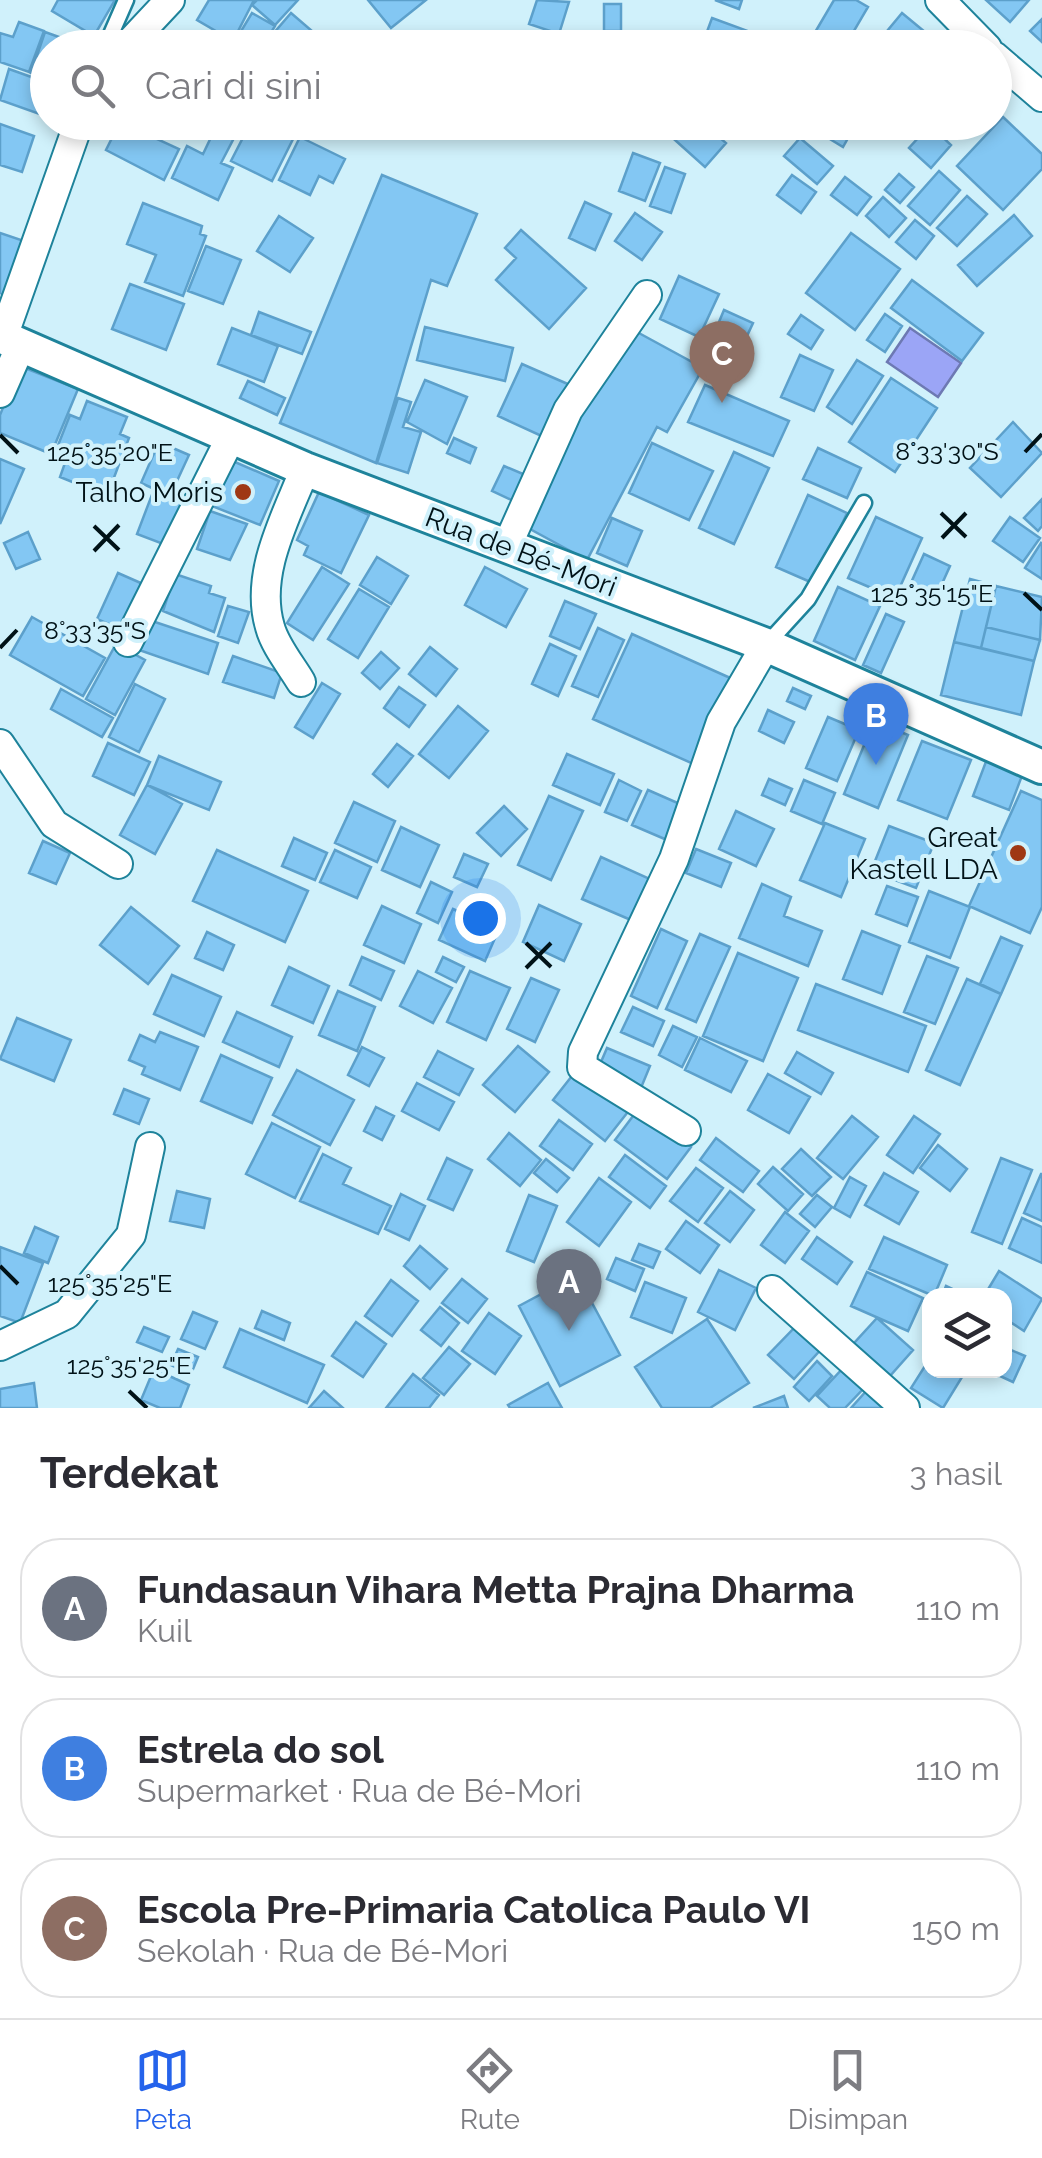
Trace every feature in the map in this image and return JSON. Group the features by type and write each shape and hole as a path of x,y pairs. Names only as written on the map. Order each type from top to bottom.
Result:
{"street":[{"path":"142,30 170,0"},
{"path":"940,0 969,30"},
{"path":"1012,71 1042,97"},
{"path":"0,393 8,339 73,140"},
{"path":"507,546 568,410 647,295"},
{"name":"Rua de Bé-Mori","path":"8,339 304,469 766,645 1042,767"},
{"path":"128,642 231,437"},
{"path":"300,682 270,630 266,609 272,557 304,469"},
{"path":"686,1131 592,1075 582,1067 584,1052 674,859 721,722 766,645"},
{"path":"0,744 54,824 118,864"},
{"path":"0,1346 67,1314 131,1235 150,1147"},
{"path":"772,1290 905,1408"}],"lane":[{"path":"113,30 126,0"},
{"path":"766,645 808,599 864,503"}],"water":[{"path":"910,328 961,363 938,397 887,362"}],"building":[{"path":"58,0 115,0 98,30 84,30 52,11"},
{"path":"209,0 254,0 239,30 214,30 197,20"},
{"path":"257,0 298,0 275,25 252,5"},
{"path":"368,0 426,0 391,28"},
{"path":"537,0 569,2 560,30 529,24"},
{"path":"715,0 742,0 739,9"},
{"path":"834,0 856,0 868,7 855,30 816,30"},
{"path":"986,0 1029,0 1010,22"},
{"path":"604,4 621,4 621,30 604,30"},
{"path":"252,13 275,26 273,30 242,30"},
{"path":"291,13 311,30 276,30"},
{"path":"902,13 923,30 888,30"},
{"path":"712,18 745,30 708,30"},
{"path":"1042,19 1042,42 1030,31"},
{"path":"19,22 41,30 30,30 29,72 0,62 0,33 13,37"},
{"path":"9,69 30,77 30,111 0,100"},
{"path":"0,124 30,135 33,140 22,172 0,165"},
{"path":"1012,126 1042,154 1042,169 1003,210 957,166 981,140 1012,140"},
{"path":"111,140 159,140 179,149 164,180 106,150"},
{"path":"210,140 233,140 221,163 233,168 218,200 172,178 187,146 203,154"},
{"path":"242,140 292,140 272,181 231,161"},
{"path":"299,140 345,159 333,183 319,176 310,195 279,180"},
{"path":"675,140 726,143 705,167"},
{"path":"802,140 833,166 817,184 784,156"},
{"path":"916,140 946,140 951,145 931,168 909,148"},
{"path":"633,153 660,163 645,201 619,191"},
{"path":"665,167 685,174 671,213 650,206"},
{"path":"939,171 960,190 930,225 908,206"},
{"path":"899,174 914,187 900,203 885,190"},
{"path":"382,175 477,214 447,286 431,280 376,463 280,423"},
{"path":"792,175 816,192 801,213 777,195"},
{"path":"845,177 871,197 857,215 831,195"},
{"path":"967,196 987,214 957,246 937,228"},
{"path":"883,197 906,218 889,237 866,216"},
{"path":"585,202 611,214 595,250 569,238"},
{"path":"143,203 202,226 200,234 206,236 183,296 145,282 156,255 127,244"},
{"path":"635,213 662,232 642,260 615,241"},
{"path":"1014,215 1032,236 977,286 958,265"},
{"path":"279,216 313,238 290,272 257,251"},
{"path":"915,220 934,236 916,259 896,242"},
{"path":"521,230 586,288 549,329 496,280 516,258 505,248"},
{"path":"0,233 24,241 5,295 0,293"},
{"path":"851,233 900,269 855,330 806,293"},
{"path":"206,246 241,260 223,304 188,291"},
{"path":"679,276 719,294 699,337 660,319"},
{"path":"912,280 983,333 962,361 891,308"},
{"path":"130,284 184,304 166,350 112,329"},
{"path":"724,310 753,323 739,353 711,341"},
{"path":"259,312 311,332 302,354 251,335"},
{"path":"885,314 902,326 885,352 867,340"},
{"path":"801,315 823,330 811,349 788,334"},
{"path":"626,326 703,368 667,432 657,427 587,560 519,523"},
{"path":"425,327 513,348 505,381 417,360"},
{"path":"232,328 278,346 264,382 218,364"},
{"path":"800,355 833,370 814,411 781,397"},
{"path":"857,360 883,376 852,424 827,407"},
{"path":"522,364 570,385 546,438 498,416"},
{"path":"20,366 78,389 51,454 0,433 0,415"},
{"path":"891,378 937,408 895,472 849,442"},
{"path":"425,380 467,397 447,444 407,422"},
{"path":"248,381 285,398 277,415 240,398"},
{"path":"705,385 789,421 773,456 688,422"},
{"path":"398,398 411,402 403,427 421,432 408,473 377,463"},
{"path":"87,401 127,417 120,434 129,438 107,496 60,477 65,463 53,458 70,415 80,419"},
{"path":"1013,422 1042,453 1001,497 970,468"},
{"path":"454,438 476,448 470,463 447,453"},
{"path":"159,442 189,455 170,496 141,483"},
{"path":"652,443 713,471 689,520 629,493"},
{"path":"818,448 861,468 847,498 803,479"},
{"path":"734,452 769,468 734,544 699,528"},
{"path":"0,459 24,469 0,524"},
{"name":"Talho Moris","path":"228,459 279,481 260,525 207,504"},
{"path":"504,466 530,477 518,503 492,491"},
{"path":"153,492 187,505 171,547 137,534"},
{"path":"319,492 369,515 341,573 304,555 308,546 297,540"},
{"path":"808,495 847,513 815,584 776,567"},
{"path":"1042,499 1042,526 1038,531 1024,518"},
{"path":"210,511 247,524 230,560 197,549"},
{"path":"876,517 922,538 895,598 848,578"},
{"path":"1010,517 1040,538 1023,562 993,541"},
{"path":"612,518 642,531 627,566 597,553"},
{"path":"28,532 40,559 16,569 4,543"},
{"path":"1042,544 1042,579 1025,568"},
{"path":"924,554 950,566 936,597 910,585"},
{"path":"377,557 408,576 391,604 360,585"},
{"path":"322,567 349,584 313,640 287,623"},
{"path":"485,567 527,589 506,627 465,605"},
{"path":"118,573 143,584 122,630 97,619"},
{"path":"175,574 211,586 209,593 225,598 214,632 163,611"},
{"path":"970,579 996,586 981,648 954,642"},
{"path":"996,586 1042,597 1040,640 986,627"},
{"path":"838,587 880,606 855,660 814,641"},
{"path":"359,589 389,607 358,658 328,639"},
{"path":"565,601 596,614 580,649 550,636"},
{"path":"228,606 249,612 238,643 218,636"},
{"path":"886,614 904,622 881,673 863,665"},
{"path":"32,617 105,658 83,696 10,655"},
{"path":"149,620 218,643 208,674 139,650"},
{"path":"986,627 1040,640 1034,661 981,648"},
{"path":"598,628 624,640 598,697 572,686"},
{"path":"632,634 737,681 698,766 593,719"},
{"path":"954,642 1034,661 1021,715 941,695"},
{"path":"116,644 145,660 115,715 86,699"},
{"path":"550,644 576,656 558,696 532,684"},
{"path":"430,647 457,669 436,696 409,674"},
{"path":"381,652 399,668 380,689 362,673"},
{"path":"233,656 282,673 274,698 223,682"},
{"path":"322,683 340,694 313,738 295,727"},
{"path":"135,684 165,699 139,752 109,737"},
{"path":"399,687 425,705 409,727 384,708"},
{"path":"793,688 811,696 805,709 787,701"},
{"path":"61,689 113,718 102,737 51,709"},
{"path":"458,706 488,731 449,778 419,754"},
{"path":"768,710 794,722 784,743 759,731"},
{"path":"828,717 859,730 837,781 806,768"},
{"path":"874,721 908,735 878,808 844,794"},
{"path":"922,741 971,760 947,819 898,800"},
{"path":"108,743 150,762 134,795 93,776"},
{"path":"397,744 413,756 388,787 373,774"},
{"path":"990,751 1026,765 1009,810 973,796"},
{"path":"567,754 614,774 600,805 553,785"},
{"path":"159,756 221,782 209,810 147,785"},
{"path":"769,779 792,789 785,805 762,795"},
{"path":"619,780 641,791 627,821 605,812"},
{"path":"804,780 835,793 822,824 791,811"},
{"path":"147,785 182,804 155,854 120,835"},
{"path":"648,790 689,808 674,843 632,825"},
{"name":"Great Kastell LDA","path":"1021,791 1042,800 1042,907 1030,933 969,906"},
{"path":"549,796 583,811 551,880 518,865"},
{"path":"354,802 395,821 377,862 335,843"},
{"path":"504,806 527,829 501,856 477,833"},
{"path":"736,811 774,829 756,866 719,849"},
{"path":"825,823 865,839 841,897 800,880"},
{"path":"889,826 934,843 916,888 871,871"},
{"path":"401,827 439,845 420,887 382,870"},
{"path":"294,838 327,853 315,880 282,866"},
{"path":"43,841 70,853 56,884 29,873"},
{"path":"696,849 731,863 721,887 686,873"},
{"path":"217,850 308,891 285,942 193,901"},
{"path":"335,850 371,867 357,898 320,882"},
{"path":"464,854 488,864 477,887 454,877"},
{"path":"601,857 650,879 631,920 582,899"},
{"path":"431,882 452,892 438,923 417,913"},
{"path":"762,884 791,897 784,916 822,931 808,966 739,938"},
{"path":"887,886 918,897 907,926 876,914"},
{"path":"929,891 970,907 950,958 909,942"},
{"path":"539,905 581,924 564,961 523,942"},
{"path":"382,906 421,924 404,963 364,945"},
{"path":"131,907 179,946 148,984 100,945"},
{"path":"453,909 499,929 485,961 439,940"},
{"path":"661,929 687,941 657,1008 631,996"},
{"path":"862,931 900,946 882,994 843,979"},
{"path":"207,932 234,945 223,970 195,958"},
{"path":"700,934 730,947 696,1022 666,1009"},
{"path":"1001,937 1022,946 1001,994 980,984"},
{"path":"738,953 798,978 763,1061 703,1036"},
{"path":"927,956 958,968 935,1024 904,1012"},
{"path":"362,957 394,971 381,1000 350,985"},
{"path":"443,957 464,967 456,982 436,972"},
{"path":"289,967 329,986 313,1023 272,1005"},
{"path":"418,971 452,988 433,1023 400,1006"},
{"path":"470,971 510,988 486,1040 447,1022"},
{"path":"172,975 221,997 204,1036 154,1014"},
{"path":"531,978 559,990 535,1042 507,1029"},
{"path":"967,979 1001,994 960,1085 926,1070"},
{"path":"816,984 926,1026 908,1072 798,1030"},
{"path":"338,991 375,1007 357,1051 319,1035"},
{"path":"633,1007 664,1021 653,1046 621,1032"},
{"path":"237,1012 292,1037 279,1067 223,1042"},
{"path":"17,1018 71,1040 54,1081 0,1059"},
{"path":"673,1026 697,1037 682,1067 659,1055"},
{"path":"160,1032 198,1047 180,1090 142,1074 145,1067 129,1060 140,1035 155,1042"},
{"path":"700,1038 747,1061 731,1092 685,1070"},
{"path":"518,1046 549,1072 515,1112 483,1085"},
{"path":"362,1047 384,1058 369,1086 348,1075"},
{"path":"607,1048 650,1066 638,1095 595,1076"},
{"path":"438,1051 473,1069 459,1095 424,1077"},
{"path":"797,1052 833,1073 821,1094 785,1073"},
{"path":"221,1055 272,1078 252,1123 201,1101"},
{"path":"579,1067 631,1108 605,1141 553,1100"},
{"path":"297,1070 354,1100 330,1145 273,1115"},
{"path":"768,1074 810,1097 789,1133 748,1110"},
{"path":"417,1083 454,1102 439,1130 402,1111"},
{"path":"124,1089 149,1099 139,1124 114,1114"},
{"path":"376,1107 394,1116 382,1140 364,1131"},
{"path":"639,1108 691,1147 667,1179 615,1140"},
{"path":"852,1116 878,1137 843,1179 817,1158"},
{"path":"914,1116 940,1134 913,1173 887,1155"},
{"path":"559,1120 592,1144 573,1170 540,1146"},
{"path":"272,1123 320,1147 295,1198 246,1174"},
{"path":"509,1133 541,1160 520,1186 488,1159"},
{"path":"716,1138 759,1171 743,1192 700,1160"},
{"path":"938,1145 967,1169 950,1191 920,1168"},
{"path":"801,1149 831,1177 812,1196 782,1169"},
{"path":"323,1154 351,1168 343,1184 391,1206 378,1234 300,1201"},
{"path":"625,1155 666,1186 650,1208 609,1177"},
{"path":"447,1158 472,1170 453,1210 428,1199"},
{"path":"1001,1158 1032,1170 1002,1244 972,1232"},
{"path":"546,1159 569,1178 557,1192 534,1173"},
{"path":"773,1167 803,1194 788,1211 758,1184"},
{"path":"696,1168 723,1188 698,1222 670,1201"},
{"path":"884,1173 918,1192 899,1224 865,1205"},
{"path":"1042,1174 1042,1221 1024,1213"},
{"path":"850,1177 866,1186 850,1217 834,1208"},
{"path":"599,1178 631,1202 599,1246 567,1222"},
{"path":"177,1191 210,1199 204,1228 170,1221"},
{"path":"730,1191 754,1210 730,1242 705,1223"},
{"path":"401,1194 425,1206 409,1240 385,1229"},
{"path":"529,1195 557,1206 534,1262 507,1251"},
{"path":"817,1195 832,1207 815,1227 800,1214"},
{"path":"785,1212 809,1231 785,1263 761,1245"},
{"path":"1022,1218 1042,1227 1042,1263 1009,1248"},
{"path":"686,1221 719,1245 700,1273 666,1249"},
{"path":"35,1227 58,1237 48,1263 24,1253"},
{"path":"817,1237 852,1262 837,1284 802,1259"},
{"path":"884,1237 947,1265 937,1288 922,1291 869,1269"},
{"path":"639,1244 660,1252 653,1268 632,1260"},
{"path":"420,1246 447,1269 430,1289 404,1266"},
{"path":"0,1247 43,1263 20,1323 0,1316"},
{"path":"616,1258 644,1269 635,1291 607,1279"},
{"path":"719,1270 756,1288 735,1330 698,1312"},
{"path":"999,1271 1042,1299 1024,1331 1012,1323 1012,1288 989,1288"},
{"path":"867,1272 922,1298 908,1331 851,1306"},
{"path":"577,1275 620,1355 560,1386 519,1306"},
{"path":"462,1279 487,1299 468,1323 442,1303"},
{"path":"391,1280 418,1301 392,1336 365,1316"},
{"path":"645,1282 686,1298 672,1333 631,1317"},
{"path":"440,1307 459,1323 441,1346 421,1330"},
{"path":"262,1311 290,1323 284,1340 255,1328"},
{"path":"193,1312 217,1322 205,1349 181,1339"},
{"path":"489,1313 521,1336 495,1374 462,1351"},
{"path":"877,1318 913,1350 882,1385 845,1353"},
{"path":"707,1319 749,1383 710,1408 662,1408 635,1367"},
{"path":"356,1322 386,1344 363,1377 332,1356"},
{"path":"799,1323 824,1346 794,1379 768,1355"},
{"path":"144,1327 169,1337 162,1352 137,1342"},
{"path":"240,1329 324,1365 307,1403 224,1367"},
{"path":"449,1347 470,1364 444,1395 423,1378"},
{"path":"178,1349 198,1357 191,1374 171,1365"},
{"path":"1012,1350 1025,1356 1013,1382 1004,1378 1012,1378"},
{"path":"817,1361 832,1376 809,1401 794,1387"},
{"path":"844,1367 865,1387 845,1408 830,1408 817,1396"},
{"path":"154,1369 189,1385 180,1408 160,1408 141,1400"},
{"path":"922,1371 922,1378 961,1378 943,1408 911,1388"},
{"path":"413,1374 439,1395 429,1408 386,1408"},
{"path":"34,1383 37,1408 0,1408 0,1389"},
{"path":"548,1383 562,1408 508,1405"},
{"path":"868,1389 885,1404 881,1408 851,1408"},
{"path":"324,1391 343,1408 309,1408"},
{"path":"784,1396 788,1408 753,1408"}],"place":[{"name":"Escola Pre-Primaria Catolica Paulo VI","path":"722,403"},
{"name":"Talho Moris","path":"243,492"},
{"name":"Estrela do sol","path":"876,765"},
{"name":"Great Kastell LDA","path":"1018,853"},
{"name":"Fundasaun Vihara Metta Prajna Dharma","path":"569,1331"}]}
